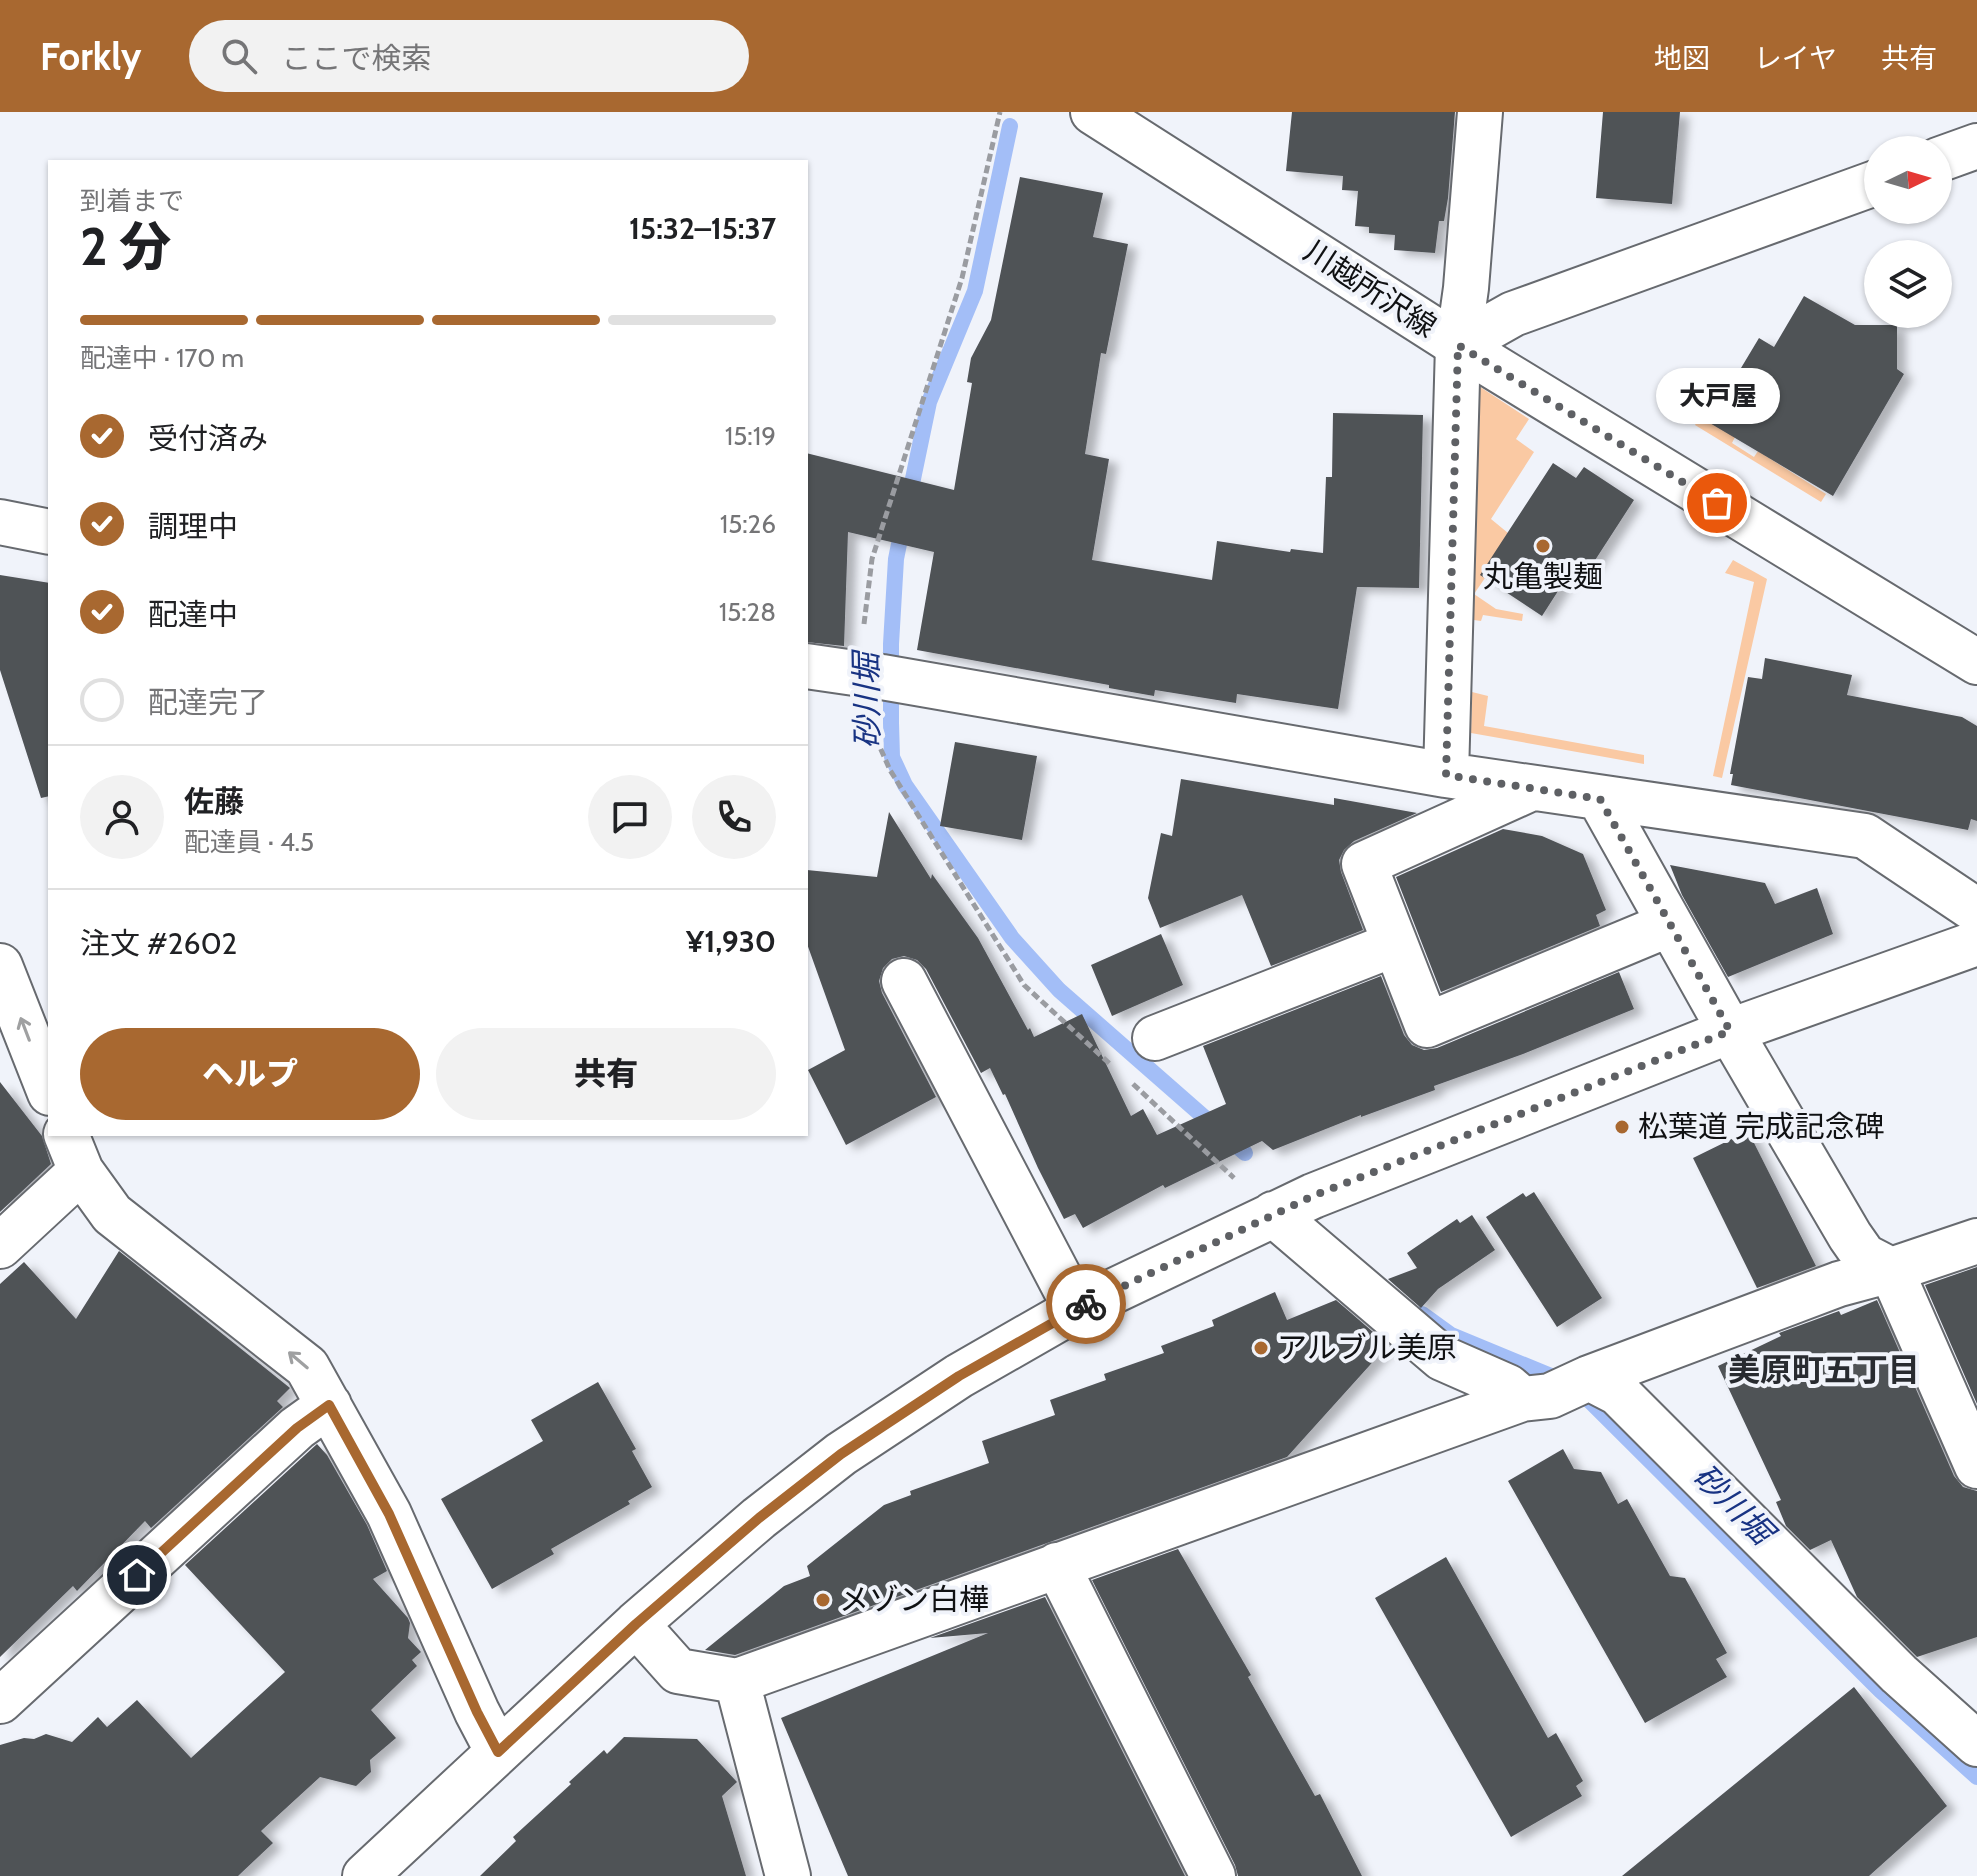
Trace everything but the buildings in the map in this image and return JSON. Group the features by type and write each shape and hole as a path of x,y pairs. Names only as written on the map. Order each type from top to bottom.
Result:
{"street":[{"name":"川越所沢線","path":"1093,112 1458,345 1977,662"},
{"path":"1446,775 1458,345 1466,288 1480,112"},
{"path":"1952,155 1977,146"},
{"path":"1458,345 1513,314 1864,187"},
{"path":"0,522 48,532"},
{"path":"808,666 1446,775 1865,836 1977,911"},
{"path":"1532,788 1364,864 1427,1025 1670,924"},
{"path":"1600,799 1730,1031 1864,1256 1891,1270 1977,1466"},
{"path":"365,1876 636,1624 759,1518 841,1454 959,1376 1076,1309 1273,1214 1730,1031 1977,943"},
{"path":"1155,1038 1395,944"},
{"path":"0,966 48,1088"},
{"path":"904,981 1076,1309"},
{"path":"0,1246 73,1153 112,1214 307,1367 389,1514 477,1712 498,1752"},
{"path":"1273,1214 1442,1358 1508,1387 1618,1393 1899,1674 1977,1744"},
{"path":"636,1624 678,1671 737,1681 1554,1391 1839,1284 1977,1241"},
{"path":"0,1701 297,1428 329,1405"},
{"path":"1057,1565 1213,1876"},
{"path":"737,1681 788,1876"}],"path":[{"path":"1000,112 962,278 872,559 870,675 856,694 890,770 1024,985 1113,1066"},
{"path":"1124,1077 1273,1214"}],"shaded area":[{"path":"1471,381 1529,419 1516,439 1534,452 1491,519 1508,533 1481,575 1485,578 1474,594 1496,609 1523,614 1522,621 1483,615 1481,621 1474,620"},
{"path":"1701,416 1735,437 1732,443 1754,457 1758,451 1826,494 1821,502 1695,425"},
{"path":"1733,560 1767,579 1722,778 1713,776 1754,582 1725,573"},
{"path":"1472,692 1488,696 1484,726 1644,755 1644,764 1471,733"}],"waterway":[{"name":"砂川堀","path":"909,498 929,402 975,291 1010,126"},
{"name":"砂川堀","path":"903,524 896,559 891,644 891,723 892,757 905,785 1012,938 1059,990 1245,1153"},
{"name":"砂川堀","path":"1422,1314 1451,1335 1558,1379 1583,1394 1881,1691 1977,1777"}],"way so far":[{"path":"1086,1304 1313,1196 1730,1031 1600,799 1446,775 1458,345 1717,503"}],"place":[{"name":"大戸屋","path":"1717,503"},
{"name":"丸亀製麺","path":"1543,546"},
{"name":"松葉道 完成記念碑","path":"1622,1127"},
{"name":"アルブル美原","path":"1261,1348"},
{"name":"メゾン白樺","path":"823,1600"}],"district":[{"name":"美原町五丁目","path":"1824,1370"}],"route":[{"path":"137,1575 297,1428 329,1405 389,1514 477,1712 498,1752 636,1624 759,1518 841,1454 959,1376 1086,1304"}]}
